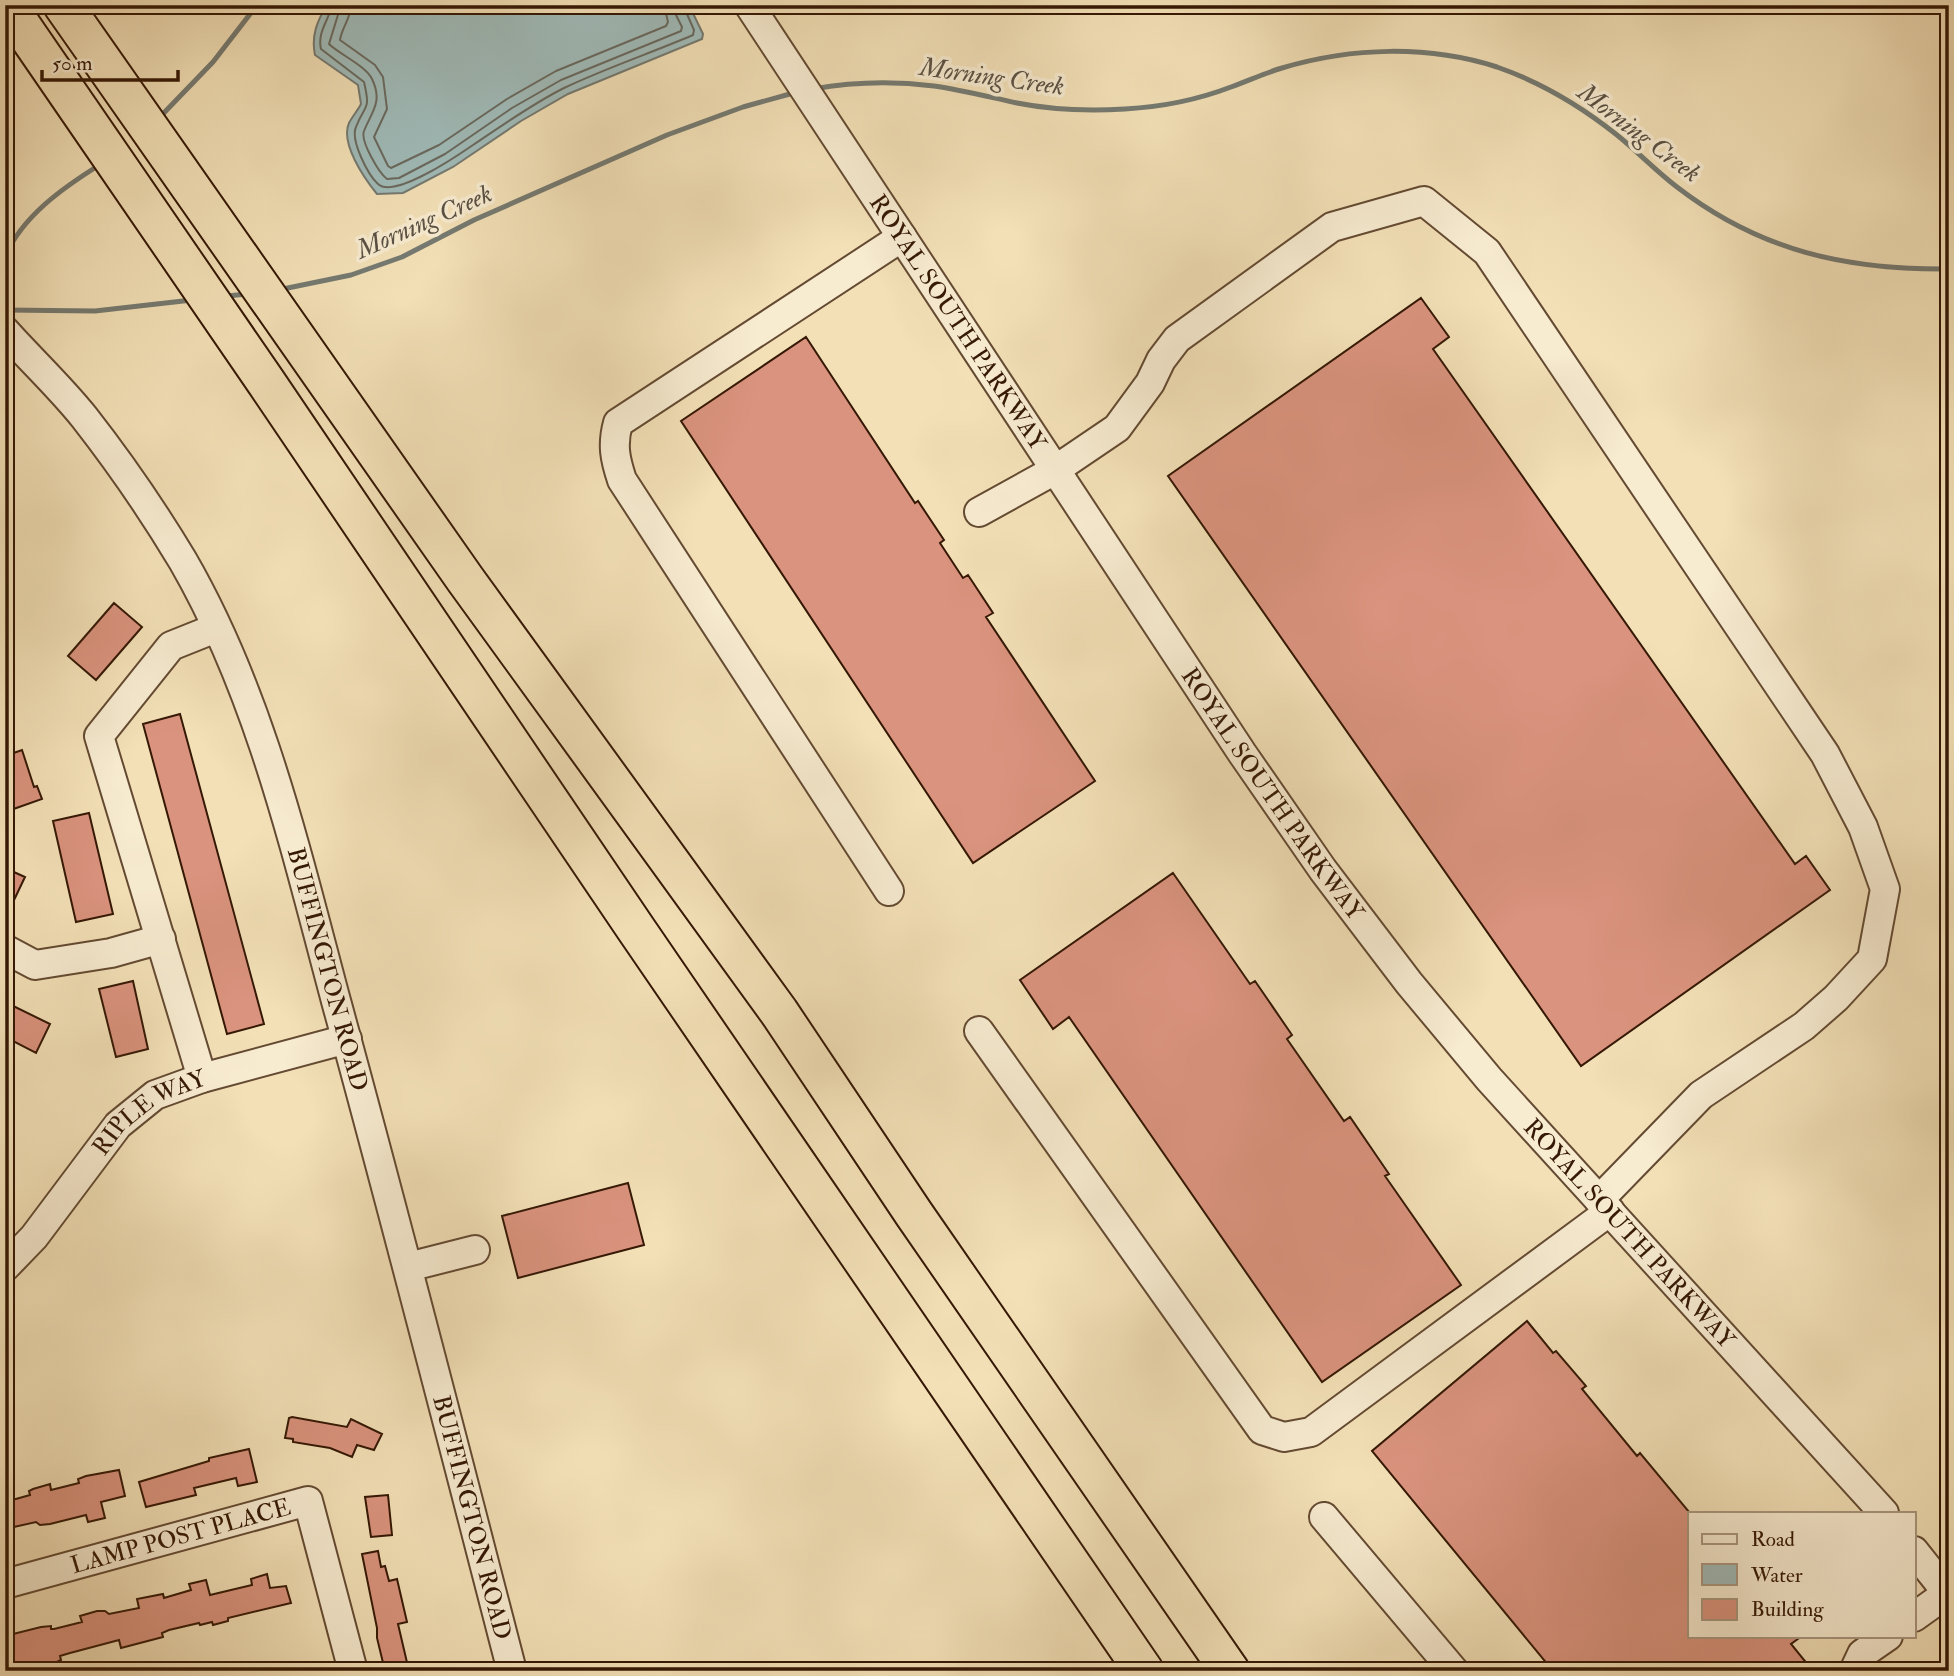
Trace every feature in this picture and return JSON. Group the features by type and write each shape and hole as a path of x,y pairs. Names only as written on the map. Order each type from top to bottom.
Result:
{"highway":[{"path":"7,5 1144,1671"},
{"path":"63,5 465,579 779,1012 914,1214 1230,1671"}],"street":[{"name":"ROYAL SOUTH PARKWAY","path":"749,5 1234,742 1323,870 1409,983 1489,1079 1883,1512"},
{"path":"979,512 1055,470 1117,428 1150,383 1161,360 1177,339 1332,227 1424,201 1487,252 1825,754 1863,827 1885,889 1872,959 1836,998 1804,1026 1702,1095 1604,1206 1311,1432 1284,1437 1262,1430 979,1031"},
{"path":"889,891 622,480 614,458 614,439 618,423 902,237"},
{"name":"BUFFINGTON ROAD","path":"5,331 82,415 139,490 184,564 216,628 256,726 295,850 347,1039 512,1671"},
{"path":"202,1078 99,736 171,646 216,628"},
{"path":"5,949 35,965 111,953 161,939"},
{"name":"RIPLE WAY","path":"5,1266 34,1237 118,1125 155,1095 202,1078 347,1039"},
{"path":"408,1267 475,1250"},
{"name":"LAMP POST PLACE","path":"5,1584 308,1501 353,1671"},
{"path":"1324,1517 1454,1671"},
{"path":"1916,1553 1948,1593 1916,1616"},
{"path":"1854,1671 1862,1654 1885,1638"}],"water":[{"path":"327,5 689,5 703,34 702,39 568,94 521,121 453,167 403,193 377,194 360,170 348,140 349,123 361,104 358,85 315,55 316,29"}],"building":[{"path":"1421,298 1449,337 1433,349 1795,864 1806,856 1830,890 1581,1066 1168,476"},
{"path":"806,337 915,503 918,501 944,540 940,543 963,578 968,575 993,613 986,617 1095,781 973,863 681,421"},
{"path":"114,603 142,627 96,680 68,656"},
{"path":"180,714 264,1024 227,1034 143,724"},
{"path":"22,750 34,787 37,786 42,799 5,812 5,756"},
{"path":"89,813 113,914 76,922 53,821"},
{"path":"5,868 25,877 5,919"},
{"path":"1173,873 1250,984 1255,981 1292,1035 1287,1039 1344,1121 1350,1117 1389,1174 1385,1176 1461,1285 1322,1382 1069,1017 1053,1029 1020,980"},
{"path":"133,981 148,1049 116,1057 99,989"},
{"path":"5,1002 50,1024 36,1053 5,1037"},
{"path":"628,1183 644,1245 518,1278 502,1216"},
{"path":"1527,1321 1553,1353 1556,1351 1586,1386 1582,1389 1637,1456 1640,1453 1689,1512 1688,1638 1799,1638 1791,1644 1813,1671 1553,1671 1372,1451"},
{"path":"289,1418 347,1427 351,1419 382,1434 374,1450 357,1445 352,1457 330,1448 293,1442 293,1439 285,1438"},
{"path":"249,1449 257,1482 238,1486 236,1478 194,1488 196,1495 146,1507 139,1482 209,1461 209,1458"},
{"path":"119,1470 125,1496 101,1502 105,1518 88,1522 86,1515 50,1524 40,1525 36,1522 5,1529 5,1502 30,1495 29,1491 50,1484 51,1490 79,1483 78,1479 86,1476"},
{"path":"388,1495 392,1535 371,1537 365,1497"},
{"path":"378,1551 381,1567 385,1566 389,1581 397,1579 407,1622 398,1624 409,1671 385,1671 362,1554"},
{"path":"267,1574 270,1588 286,1586 291,1603 228,1618 228,1621 213,1625 212,1622 199,1623 169,1630 162,1633 163,1637 121,1648 119,1640 70,1653 60,1656 61,1660 50,1665 51,1669 44,1671 5,1671 5,1636 41,1627 51,1626 51,1629 54,1629 82,1622 80,1616 97,1611 109,1614 139,1608 137,1599 163,1594 164,1598 191,1590 189,1584 206,1580 210,1595 252,1585 251,1579"}],"waterway":[{"path":"158,119 213,62 257,5"},
{"name":"Morning Creek","path":"813,89 904,83 1044,107 1125,109 1192,99 1282,68 1335,56 1390,51 1444,55 1497,67 1560,96 1625,141 1669,181 1708,209 1772,241 1806,252 1875,266 1949,269"},
{"name":"Morning Creek","path":"278,290 351,275 402,257 474,220 667,135 743,107 797,92"},
{"path":"5,257 12,242 33,216 73,182 101,164"},
{"name":"Morning Creek","path":"226,296 248,294"},
{"name":"Morning Creek","path":"5,310 95,311 192,300"}]}
